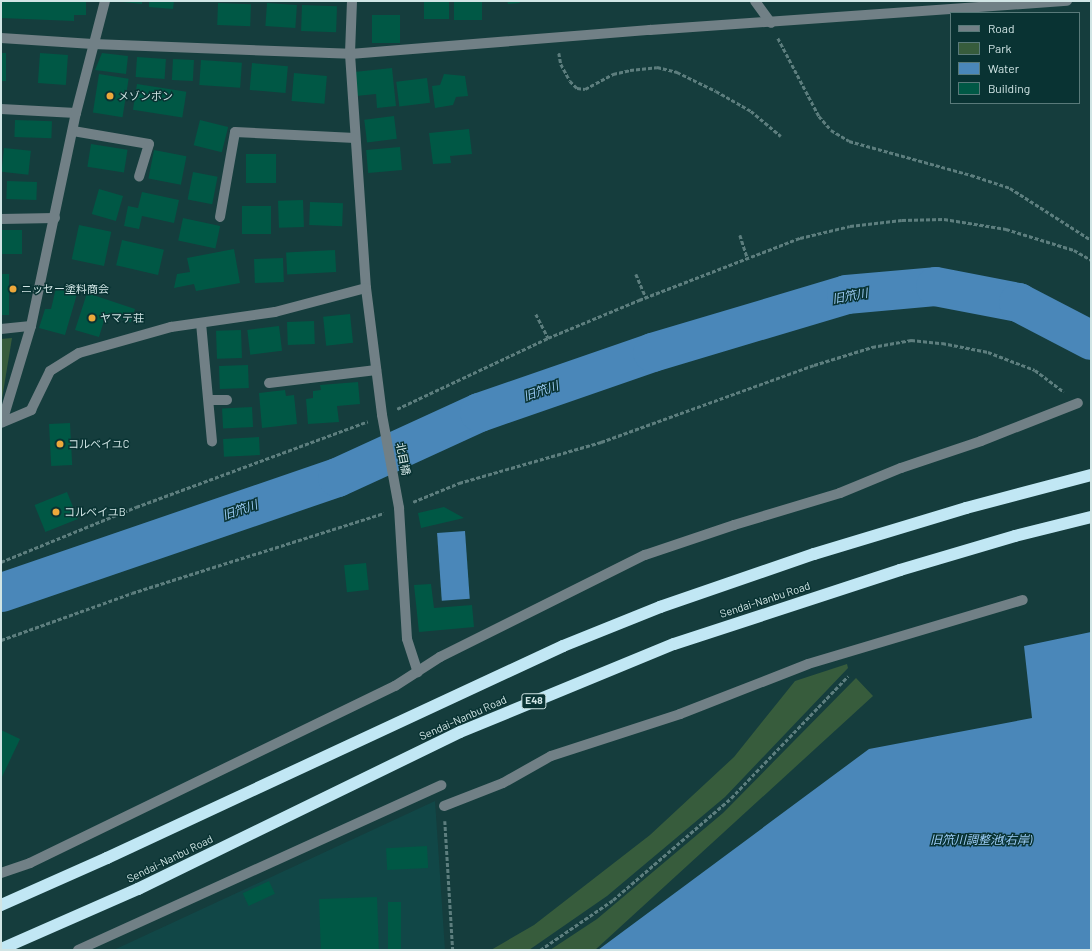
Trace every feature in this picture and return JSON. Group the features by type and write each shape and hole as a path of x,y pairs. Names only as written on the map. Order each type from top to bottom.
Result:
{"highway":[{"name":"Sendai-Nanbu Road","path":"1,905 107,858 563,646 660,607 814,554 966,508 1091,475"},
{"name":"Sendai-Nanbu Road","path":"1,949 138,889 460,732 674,644 900,570 1015,536 1091,517"}],"street":[{"path":"2,422 31,326 76,113 105,1"},
{"name":"北目橋","path":"352,1 350,54 366,288 382,415 400,508 407,639 418,672"},
{"path":"755,1 771,23"},
{"path":"1,38 93,44 350,54 557,39 650,30 771,23 1067,1"},
{"path":"1,109 76,113"},
{"path":"73,131 149,144 139,176"},
{"path":"220,217 235,132 355,138"},
{"path":"1,219 55,218"},
{"path":"2,422 31,410 50,371 79,353 171,327 275,312 366,288"},
{"path":"200,323 212,441"},
{"path":"1,329 31,326"},
{"path":"268,384 376,370"},
{"path":"209,400 227,400"},
{"path":"1,873 30,863 395,686 440,657 645,555 734,525 840,493 901,468 981,441 1078,403"},
{"path":"444,806 502,783 551,756 680,714 808,664 1023,600"},
{"path":"78,950 441,785"}],"path":[{"path":"771,23 819,116 831,130 849,141 971,175 1010,188 1091,240"},
{"path":"557,39 561,64 570,81 577,88 586,89 613,74 630,70 657,67 677,72 716,91 751,112 781,136"},
{"path":"1,562 136,507 382,415 548,338 747,257 800,238 850,226 902,220 944,219 1006,230 1074,250 1091,260"},
{"path":"740,235 747,257"},
{"path":"636,274 646,298"},
{"path":"536,314 548,338"},
{"path":"1,640 132,593 400,508 459,483 601,442 814,365 872,347 911,340 942,342 988,352 1028,368 1051,381 1078,403"},
{"path":"540,950 612,900 731,798 848,676"},
{"path":"444,806 453,950"}],"shaded area":[{"path":"435,801 445,950 113,950 118,948"}],"green space":[{"path":"12,338 1,405 1,339"},
{"path":"847,664 848,668 725,797 607,896 529,950 491,950 534,925 650,835 734,757 795,681"},
{"path":"856,678 873,696 595,950 550,950 597,919 723,813"}],"water":[{"path":"465,531 470,599 442,601 437,533"},
{"name":"旧笊川調整池(右岸)","path":"1091,632 1091,950 598,950 869,749 1032,718 1024,646"}],"building":[{"path":"1,1 86,1 86,15 74,15 74,21 1,18"},
{"path":"142,1 142,4 122,2"},
{"path":"149,1 174,1 173,9 149,7"},
{"path":"424,1 449,1 449,19 424,19"},
{"path":"454,1 482,1 482,20 454,20"},
{"path":"507,1 519,1 520,3 508,4"},
{"path":"218,3 251,4 250,26 217,25"},
{"path":"267,3 297,5 295,28 265,26"},
{"path":"302,5 337,6 336,32 301,31"},
{"path":"372,15 400,15 400,43 372,43"},
{"path":"1,53 6,53 6,81 1,81"},
{"path":"40,53 68,55 66,85 38,83"},
{"path":"102,53 128,56 126,74 95,70"},
{"path":"137,57 166,59 165,79 136,77"},
{"path":"173,59 194,60 193,81 172,80"},
{"path":"201,60 242,63 240,88 199,85"},
{"path":"252,63 288,66 286,93 250,90"},
{"path":"392,68 396,106 377,108 376,94 356,96 354,72"},
{"path":"294,73 327,76 324,104 292,101"},
{"name":"メゾンボン","path":"99,74 129,79 123,117 93,113"},
{"path":"444,74 465,76 468,96 456,97 453,105 435,108 432,86 440,85"},
{"path":"427,78 430,103 399,107 396,82"},
{"path":"137,84 186,92 182,118 133,110"},
{"path":"394,116 397,139 367,142 364,120"},
{"path":"15,120 52,121 51,138 14,137"},
{"path":"200,120 228,127 222,152 194,145"},
{"path":"469,129 472,154 450,156 451,163 433,164 429,133"},
{"path":"91,144 128,150 124,173 87,167"},
{"path":"400,147 402,170 368,173 366,150"},
{"path":"4,148 31,151 28,175 1,172"},
{"path":"154,150 186,156 181,185 148,178"},
{"path":"246,154 276,154 276,183 246,183"},
{"path":"193,172 218,177 212,204 188,199"},
{"path":"7,181 37,182 36,200 6,199"},
{"path":"99,189 123,196 116,221 92,214"},
{"path":"142,192 179,200 174,223 142,216 139,229 124,226 128,206 138,208"},
{"path":"303,200 304,227 279,228 278,201"},
{"path":"310,202 343,203 342,226 309,225"},
{"path":"242,206 271,206 271,234 242,234"},
{"path":"183,218 220,226 215,248 178,240"},
{"path":"79,225 111,232 104,266 72,259"},
{"path":"1,230 22,230 22,254 1,254"},
{"path":"122,240 164,250 158,275 116,265"},
{"path":"234,249 240,283 196,291 194,284 174,288 177,274 190,272 187,258"},
{"path":"335,250 336,272 287,275 286,253"},
{"path":"283,258 284,282 255,283 254,259"},
{"path":"1,274 9,274 9,315 1,315"},
{"path":"56,288 77,294 65,335 39,328 45,309 51,309"},
{"name":"ヤマテ荘","path":"87,293 135,309 131,322 106,314 99,337 75,330"},
{"path":"350,314 353,343 326,346 323,317"},
{"path":"314,321 315,344 288,345 287,322"},
{"path":"279,326 282,351 250,355 247,330"},
{"path":"241,330 242,358 217,359 216,331"},
{"path":"248,365 249,388 220,389 219,366"},
{"path":"358,382 360,404 337,406 339,422 308,424 306,399 313,398 313,391 321,390 320,385"},
{"path":"285,390 286,396 294,395 297,424 262,428 259,393"},
{"path":"252,407 253,427 223,429 222,409"},
{"name":"コルベイユC","path":"70,423 72,465 51,466 49,424"},
{"path":"259,437 260,455 224,457 223,439"},
{"name":"コルベイユB","path":"67,492 78,519 45,532 35,505"},
{"path":"444,507 464,518 421,528 418,513"},
{"path":"366,563 369,590 347,592 344,565"},
{"path":"431,584 434,608 472,605 474,627 419,632 414,585"},
{"path":"1,730 20,739 1,779"},
{"path":"427,846 428,868 387,870 386,848"},
{"path":"269,881 275,894 249,906 243,893"},
{"path":"377,897 379,950 321,950 319,899"},
{"path":"388,902 401,902 401,950 388,950"}],"waterway":[{"name":"旧笊川","path":"1,592 337,477 479,412 652,352 846,294 935,286 1018,302 1091,340"}],"place":[{"name":"メゾンボン","path":"110,96"},
{"name":"ニッセー塗料商会","path":"13,289"},
{"name":"ヤマテ荘","path":"92,318"},
{"name":"コルベイユC","path":"60,444"},
{"name":"コルベイユB","path":"56,512"}]}
